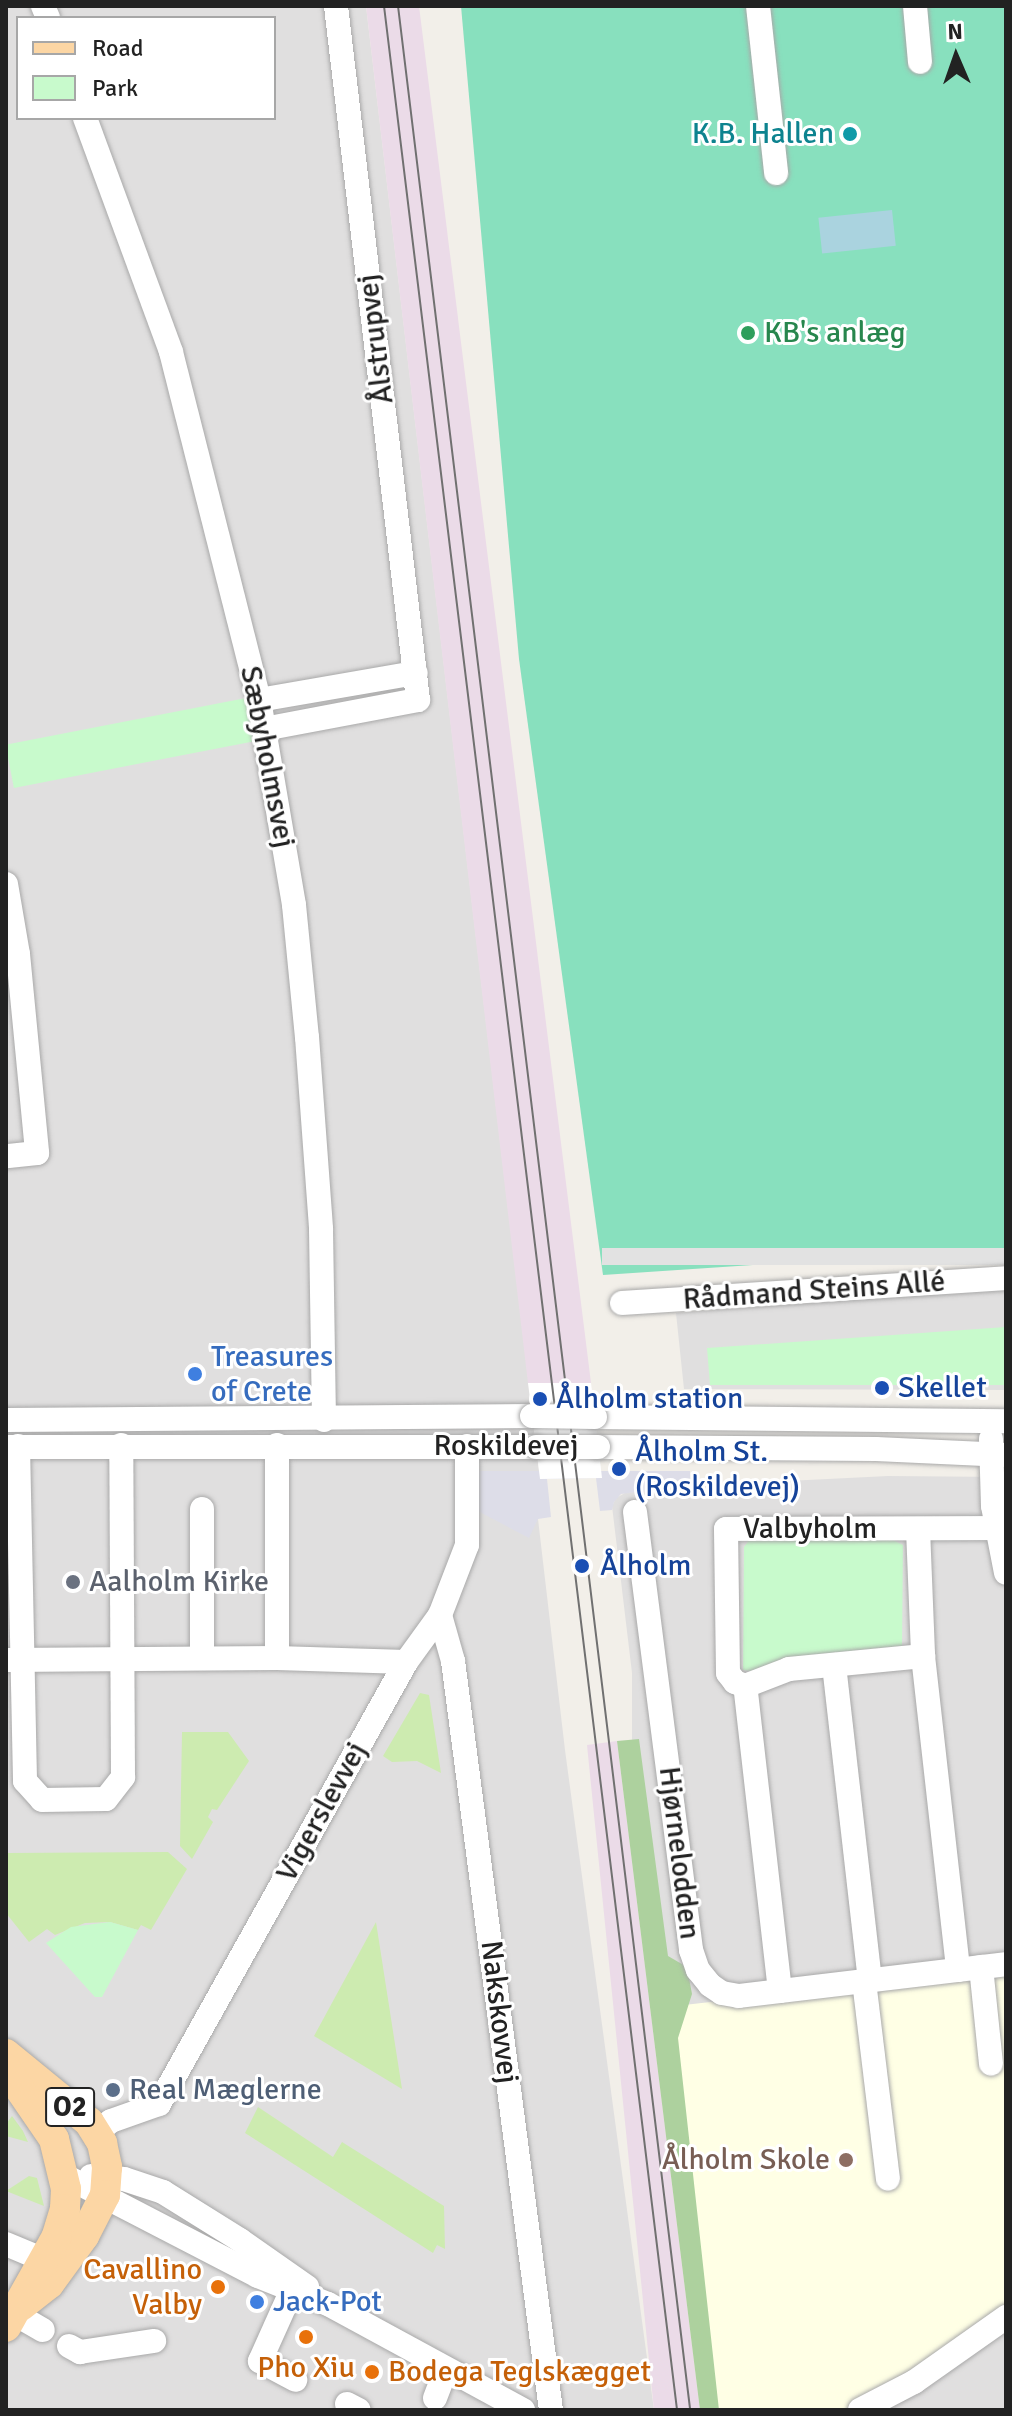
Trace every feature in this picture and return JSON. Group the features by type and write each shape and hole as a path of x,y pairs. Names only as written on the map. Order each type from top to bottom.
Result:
{"main road":[{"name":"O2","path":"6,2054 97,2133 106,2155 106,2186"},
{"name":"O2","path":"6,2069 43,2119 54,2139 65,2176 63,2218 14,2315"},
{"path":"14,2315 62,2269 97,2215 106,2186"}],"street":[{"name":"Ålstrupvej","path":"336,6 416,673"},
{"path":"758,6 776,173"},
{"path":"915,6 920,62"},
{"name":"Sæbyholmsvej","path":"86,120 171,352 259,700 294,905 307,1037 321,1229 324,1420"},
{"path":"259,700 416,673 418,700 264,729"},
{"path":"6,884 18,954 37,1153 6,1156"},
{"name":"Rådmand Steins Allé","path":"622,1303 1006,1278"},
{"name":"Roskildevej","path":"6,1420 324,1420 532,1416 998,1421"},
{"path":"998,1421 996,1528 1006,1571"},
{"path":"12,1447 14,1660 25,1781 42,1800 106,1799 123,1777 121,1445"},
{"path":"277,1445 277,1658"},
{"name":"Roskildevej","path":"12,1447 277,1445 876,1449 998,1455"},
{"name":"Vigerslevvej","path":"97,2133 111,2121 159,2104 406,1662 440,1615 467,1545 467,1446"},
{"path":"202,1509 202,1658"},
{"name":"Hjørnelodden","path":"635,1512 691,1950 698,1970 722,1993 739,1996 1006,1964"},
{"name":"Valbyholm","path":"780,1991 745,1686 735,1682 728,1673 726,1529 996,1528"},
{"name":"Valbyholm","path":"918,1529 923,1656 969,1968 991,2063"},
{"name":"Nakskovvej","path":"440,1615 453,1661 551,2410"},
{"path":"745,1686 789,1669 923,1656"},
{"path":"14,1660 277,1658 406,1662"},
{"path":"834,1665 888,2179"},
{"path":"65,2176 106,2186 291,2292 328,2304"},
{"path":"106,2186 142,2183 172,2197 263,2255 328,2304 523,2410"},
{"path":"6,2244 44,2260"},
{"path":"291,2292 260,2361 295,2380"},
{"path":"14,2315 43,2330"},
{"path":"860,2410 914,2382 1006,2317"},
{"path":"69,2346 80,2352 154,2341"},
{"path":"435,2398 446,2369"}],"shaded area":[{"path":"6,6 366,6 540,1479 538,1519 565,1750 654,2410 6,2410"},
{"path":"366,6 419,6 591,1383 528,1383"},
{"path":"602,1248 1006,1248 1006,1265 602,1265"},
{"path":"1006,1289 1006,1390 684,1389 676,1313"},
{"path":"475,1471 690,1471 690,1478 683,1486 621,1494 612,1510 600,1511 596,1478 547,1479 551,1517 538,1519 529,1538 476,1510"},
{"path":"888,1476 1006,1477 1006,1968 713,2410 632,1739 632,1673 612,1506 616,1498 625,1493 683,1486"},
{"path":"617,1741 700,2410 654,2410 587,1745"},
{"name":"Ålholm Skole","path":"1006,1968 1006,2313 855,2410 715,2410 667,2007"},
{"path":"1006,2313 1006,2410 855,2410"}],"green space":[{"name":"KB's anlæg","path":"461,6 1006,6 1006,1248 603,1275 519,659"},
{"path":"246,698 254,741 14,788 6,745"},
{"path":"1006,1327 1006,1385 710,1385 707,1348"},
{"path":"750,1539 893,1540 903,1545 902,1646 820,1654 751,1671 743,1670 744,1547"},
{"path":"420,1693 429,1695 441,1773 417,1761 392,1762 383,1756"},
{"path":"182,1732 228,1732 249,1761 217,1810 212,1809 208,1817 213,1822 192,1859 180,1846"},
{"path":"639,1739 668,1956 687,1967 692,1994 678,2038 719,2410 700,2410 617,1741"},
{"path":"168,1852 187,1869 151,1930 141,1925 138,1930 110,1922 85,1923 55,1935 47,1929 29,1942 6,1913 6,1853"},
{"path":"110,1922 138,1930 102,1997 95,1997 46,1943 71,1927"},
{"path":"376,1922 402,2089 314,2036"},
{"path":"258,2107 333,2157 342,2142 444,2206 445,2249 437,2245 433,2253 245,2133"},
{"path":"12,2116 28,2142 6,2136 6,2124"},
{"path":"29,2176 37,2178 44,2206 6,2191"}],"water":[{"path":"892,210 896,246 822,254 818,218"}],"pier":[{"path":"528,1383 591,1383 602,1478 540,1479"}],"tram line":[{"path":"384,6 677,2410"},
{"path":"398,6 690,2410"}],"place":[{"name":"K.B. Hallen","path":"850,134"},
{"name":"KB's anlæg","path":"748,333"},
{"name":"Treasures of Crete","path":"195,1374"},
{"name":"Skellet","path":"882,1388"},
{"name":"Ålholm station","path":"540,1399"},
{"name":"Ålholm St. (Roskildevej)","path":"619,1469"},
{"name":"Ålholm","path":"582,1566"},
{"name":"Aalholm Kirke","path":"73,1582"},
{"name":"Real Mæglerne","path":"113,2090"},
{"name":"Ålholm Skole","path":"846,2160"},
{"name":"Cavallino Valby","path":"218,2287"},
{"name":"Jack-Pot","path":"257,2302"},
{"name":"Pho Xiu","path":"306,2337"},
{"name":"Bodega Teglskægget","path":"372,2372"}]}
